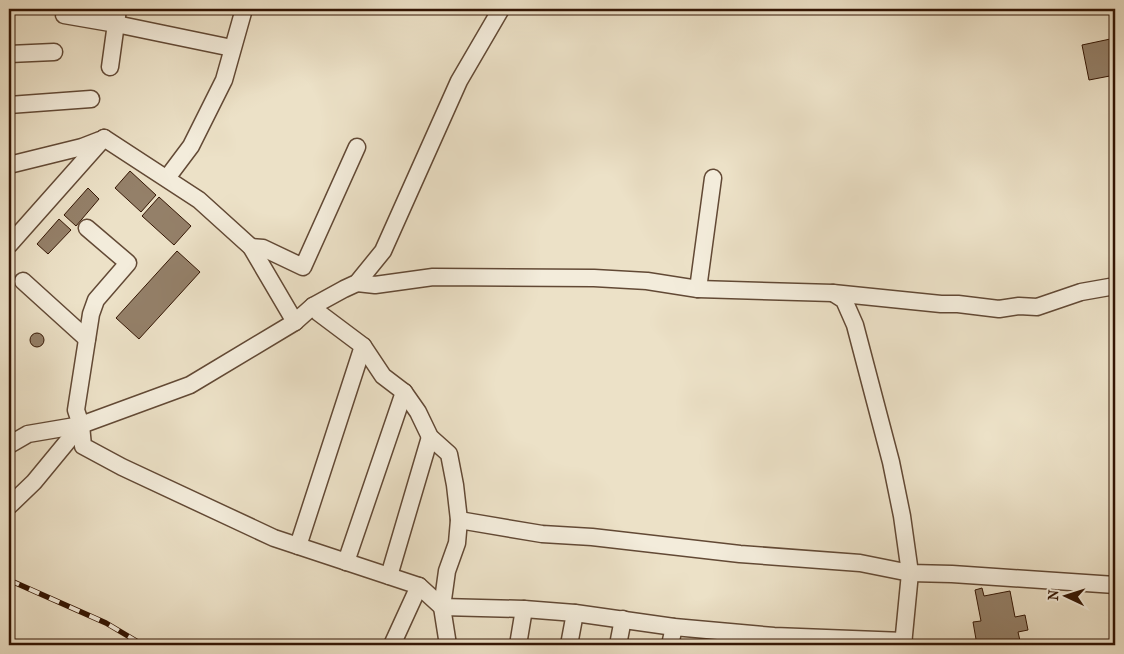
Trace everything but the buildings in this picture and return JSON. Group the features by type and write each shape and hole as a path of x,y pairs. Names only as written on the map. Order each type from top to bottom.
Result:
{"street":[{"path":"167,178 191,146 224,80 244,9"},
{"path":"9,445 28,434 81,426 190,385 295,322 313,306 357,283 382,251 459,80 501,9"},
{"path":"64,15 117,16 232,48"},
{"path":"110,67 117,16"},
{"path":"9,54 54,52"},
{"path":"9,105 91,99"},
{"path":"104,138 199,200 251,247 295,322"},
{"path":"9,165 82,147 104,138"},
{"path":"9,245 104,138"},
{"path":"251,247 263,248 303,267 357,147"},
{"path":"698,289 713,178"},
{"path":"87,228 128,263 96,300 91,314 76,410 81,426 83,446 122,467 274,538 419,586 442,607 524,610 623,619 726,638 904,643 910,573 902,516 891,462 855,325 844,300 833,293"},
{"path":"357,283 375,285 433,277 594,278 647,281 698,289 833,293 999,309 1019,306 1037,307 1081,292 1115,286"},
{"path":"23,281 87,339"},
{"path":"313,306 319,313 362,346 383,376 404,392 418,412 430,437 449,454 459,520 457,543 447,571 442,607 448,645"},
{"path":"298,546 362,346"},
{"path":"346,562 404,392"},
{"path":"9,506 34,482 81,426"},
{"path":"389,576 430,437"},
{"path":"459,520 542,534 592,536 740,554 860,563 910,573 1115,585"},
{"path":"392,645 419,586"},
{"path":"518,645 524,610"},
{"path":"569,645 575,614"},
{"path":"618,645 623,619"},
{"path":"670,645 674,627"}],"railway":[{"path":"9,580 106,623 143,645"}]}
